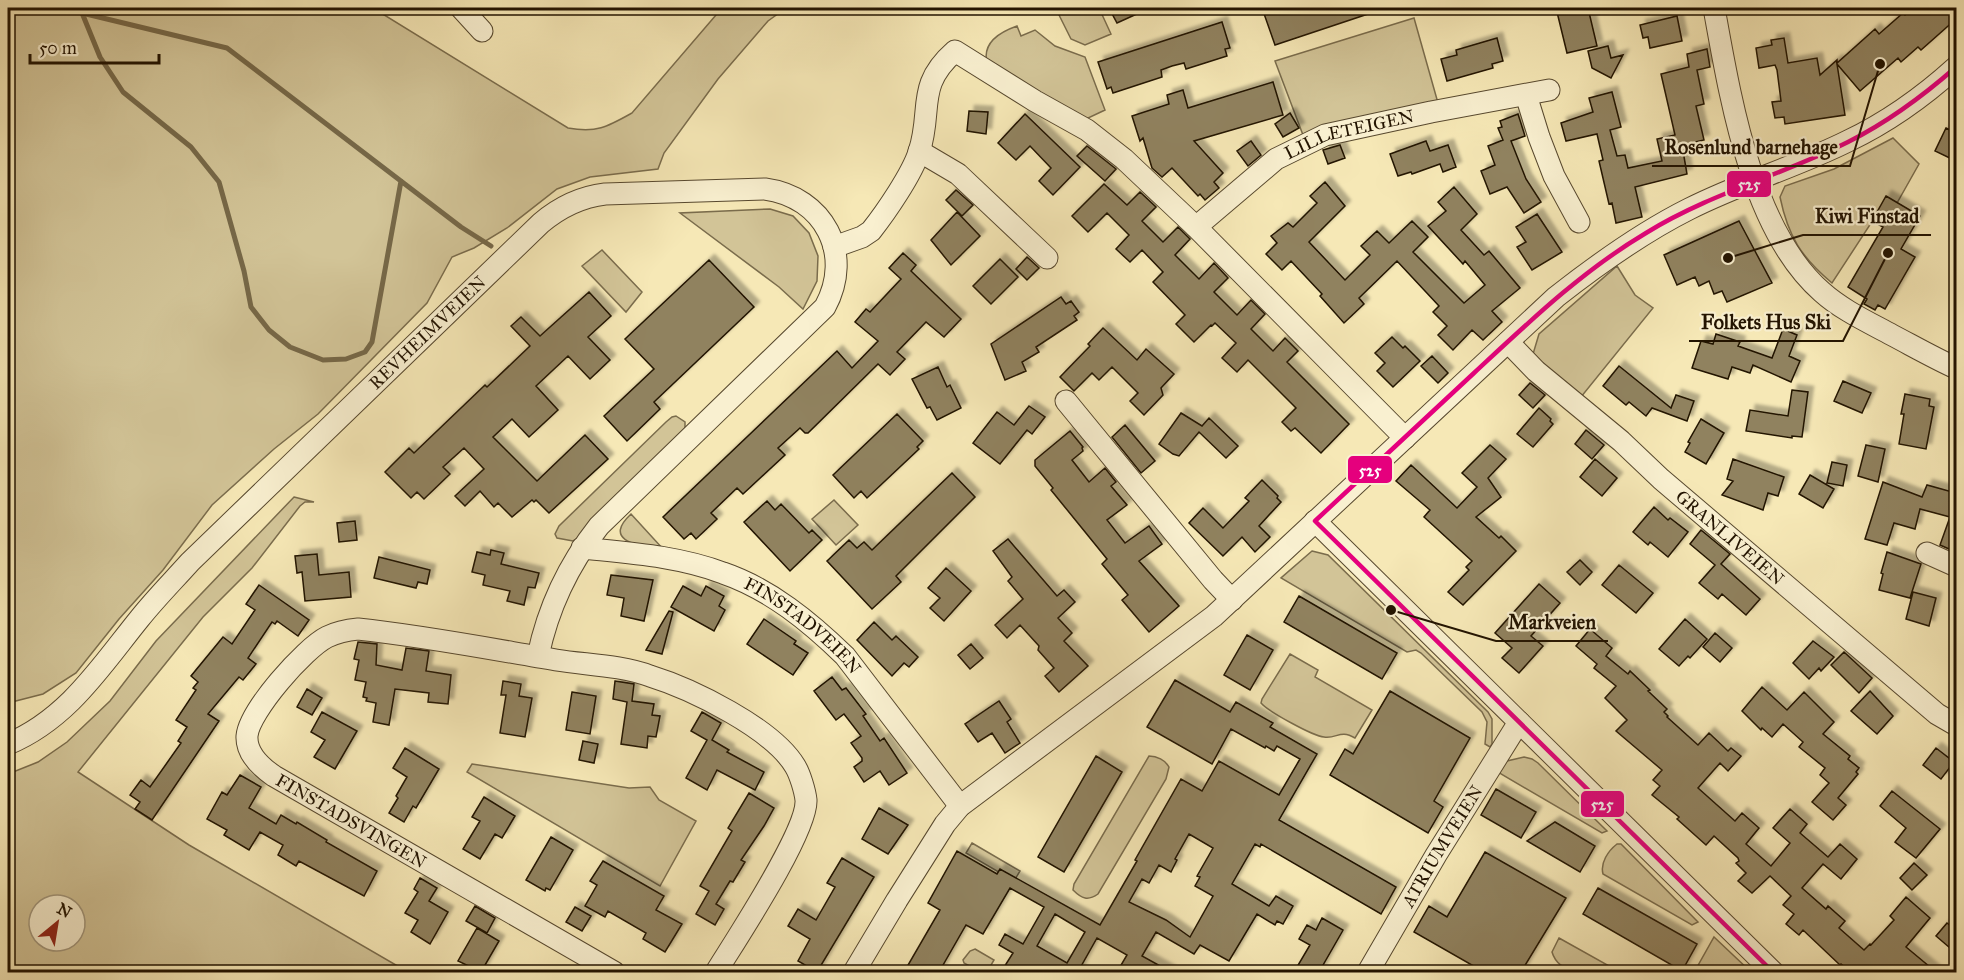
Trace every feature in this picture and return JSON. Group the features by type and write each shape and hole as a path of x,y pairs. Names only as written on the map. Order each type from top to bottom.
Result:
{"street":[{"path":"461,8 482,31"},
{"path":"1713,8 1735,113 1754,180 1779,235 1806,276 1839,305 1874,326 1956,368"},
{"path":"834,247 862,237 871,231 908,174 923,137 925,108 931,82 944,61 955,51 1098,137 1197,227 1405,438"},
{"path":"854,972 945,824 960,806 1196,632 1574,283 1634,240 1690,208 1817,155 1879,125 1922,95 1956,67"},
{"name":"LILLETEIGEN","path":"1197,227 1276,159 1325,135 1549,90"},
{"path":"1526,95 1554,176 1579,222"},
{"path":"919,151 958,174 1047,258"},
{"name":"REVHEIMVEIEN","path":"8,744 47,722 81,692 142,616 190,562 541,223 557,211 585,198 604,194 765,189 791,196 810,208 824,224 834,247 836,270 831,293 821,312 614,511 582,548"},
{"name":"GRANLIVEIEN","path":"1508,342 1536,371 1621,441 1740,547 1937,714 1956,725"},
{"path":"1066,401 1232,600"},
{"path":"1315,521 1773,972"},
{"path":"538,656 554,602 582,548"},
{"name":"FINSTADVEIEN","path":"582,548 660,558 713,569 744,581 785,606 845,656 960,806"},
{"path":"1926,553 1956,566"},
{"name":"FINSTADSVINGEN","path":"614,972 274,777 258,763 247,741 249,727 255,713 280,682 320,641 344,631 371,631 649,675 677,685 736,716 769,737 797,768 806,802 796,838 716,972"},
{"name":"ATRIUMVEIEN","path":"1368,972 1436,855 1519,722"}],"shaded area":[{"path":"8,8 373,8 568,128 587,130 602,128 632,113 722,8 786,8 768,21 718,79 664,153 658,169 590,177 557,189 507,228 474,248 452,257 427,303 318,414 274,449 212,505 163,570 119,619 76,673 43,694 8,703"},
{"path":"1099,8 1111,34 1085,45 1071,39 1056,9"},
{"path":"1414,18 1438,103 1303,135 1275,61"},
{"path":"1017,26 1021,36 1035,30 1055,46 1085,57 1105,110 1084,120 987,63 987,50 994,39"},
{"path":"1893,138 1919,164 1897,203 1873,220 1832,283 1812,264 1797,245 1787,223 1780,197 1785,186 1834,169"},
{"path":"770,209 793,216 809,233 818,256 817,281 803,309 779,287 680,213"},
{"path":"602,250 642,292 626,312 582,266"},
{"path":"1617,266 1635,295 1653,308 1581,397 1542,367 1533,354 1539,334"},
{"path":"676,416 685,422 685,429 580,537 573,541 557,538 555,534 559,526 666,422"},
{"path":"294,497 314,502 305,502 300,506 252,568 203,617 78,772 189,845 408,972 8,972 8,774 38,762 67,742 110,701 156,641"},
{"path":"834,500 858,525 836,545 812,519"},
{"path":"631,514 664,550 637,544 623,537 620,531"},
{"path":"1312,551 1328,555 1488,712 1492,719 1490,747 1485,744 1487,722 1482,712 1421,653 1416,650 1407,652 1281,578"},
{"path":"1290,654 1318,670 1315,677 1372,710 1355,738 1346,734 1318,736 1261,703"},
{"path":"1149,756 1160,759 1169,767 1166,779 1098,894 1091,898 1082,897 1073,890 1074,884"},
{"path":"1524,757 1538,763 1607,831 1602,833 1498,771 1507,761"},
{"path":"472,764 629,788 650,787 659,800 696,821 660,886 467,772"},
{"path":"972,843 1020,871 1014,881 966,853"},
{"path":"1617,844 1621,844 1698,922 1692,925 1603,874 1606,858"},
{"path":"1714,937 1751,972 1702,972 1696,969"},
{"path":"1559,938 1620,972 1591,973 1563,967 1556,961 1552,952"},
{"path":"975,949 994,960 987,972 980,972 964,963 963,960 970,951"}],"building":[{"path":"1109,8 1150,8 1117,23"},
{"path":"1262,8 1379,8 1380,10 1275,45"},
{"path":"1556,8 1588,8 1597,46 1567,53"},
{"path":"1913,8 1952,8 1956,12 1956,19 1921,50 1918,47 1901,62 1898,58 1860,91 1837,64 1845,115 1785,124 1784,117 1775,118 1772,102 1781,101 1777,70 1775,65 1759,68 1756,48 1772,45 1771,40 1784,38 1788,63 1817,58 1820,75 1875,29 1879,34 1903,13 1905,15"},
{"path":"1677,16 1682,41 1650,48 1648,37 1643,38 1640,25"},
{"path":"1222,22 1230,48 1225,49 1227,56 1186,69 1184,63 1172,66 1161,70 1162,77 1113,93 1111,87 1107,89 1098,62"},
{"path":"1497,38 1503,61 1492,64 1493,68 1447,81 1441,59 1457,55 1456,50"},
{"path":"1608,46 1611,58 1623,55 1611,78 1592,68 1588,51"},
{"path":"1707,49 1710,67 1697,70 1704,104 1696,106 1704,140 1682,145 1687,174 1635,187 1642,217 1616,223 1599,161 1603,160 1597,134 1566,141 1561,123 1593,112 1589,98 1612,92 1621,127 1610,130 1617,156 1625,155 1628,168 1662,161 1657,139 1675,135 1661,74 1689,67 1687,54"},
{"path":"1273,82 1283,115 1194,141 1223,173 1214,182 1219,188 1205,200 1200,194 1198,196 1172,168 1162,177 1152,168 1143,138 1140,141 1132,116 1169,104 1167,95 1183,90 1188,108"},
{"path":"969,111 988,112 986,134 967,131"},
{"path":"1290,113 1299,128 1283,137 1275,124"},
{"path":"1025,114 1080,167 1053,195 1039,181 1051,168 1030,146 1016,160 998,143"},
{"path":"1518,114 1525,136 1511,141 1526,179 1541,202 1524,213 1507,187 1490,194 1481,171 1495,165 1488,146 1503,140 1498,128 1502,127 1500,121"},
{"path":"1946,128 1956,133 1956,161 1935,151"},
{"path":"1251,141 1261,155 1248,166 1237,151"},
{"path":"1426,141 1430,151 1448,145 1456,167 1443,172 1440,164 1412,174 1411,172 1398,176 1390,154"},
{"path":"1340,145 1345,158 1328,164 1323,150"},
{"path":"1087,146 1116,169 1105,181 1077,156"},
{"path":"1325,182 1345,206 1309,242 1345,280 1370,255 1361,246 1377,231 1389,243 1412,221 1428,237 1413,252 1464,303 1485,285 1465,261 1463,264 1428,226 1446,211 1438,202 1454,187 1477,214 1461,230 1484,255 1489,251 1520,288 1492,311 1502,322 1483,340 1472,330 1453,350 1438,335 1447,326 1433,312 1439,306 1397,261 1359,298 1364,304 1344,323 1320,296 1322,294 1291,261 1282,270 1266,254 1277,243 1271,236 1288,223 1293,227 1317,203 1310,196"},
{"path":"1104,184 1127,205 1140,192 1156,207 1142,221 1163,242 1178,227 1190,239 1175,255 1199,279 1214,263 1228,278 1214,292 1237,315 1251,300 1265,314 1251,329 1273,351 1285,338 1298,351 1287,362 1349,424 1321,453 1295,428 1291,431 1282,422 1296,408 1248,360 1237,372 1222,358 1236,343 1215,323 1194,342 1176,324 1185,315 1153,282 1163,272 1142,250 1130,262 1116,249 1129,235 1107,213 1088,232 1072,216"},
{"path":"956,190 973,205 962,216 946,200"},
{"path":"1886,196 1920,216 1901,249 1915,257 1885,309 1878,305 1875,310 1864,304 1867,299 1848,287 1883,227 1872,221"},
{"path":"957,212 980,236 951,265 931,240"},
{"path":"1537,214 1562,252 1532,270 1517,247 1526,242 1516,227"},
{"path":"1739,221 1772,283 1727,302 1722,291 1714,294 1709,281 1699,286 1695,277 1677,285 1664,255"},
{"path":"903,253 916,265 911,271 961,319 944,337 926,322 897,352 905,359 890,375 878,364 808,433 800,428 778,448 785,455 743,494 737,488 711,513 717,519 696,539 691,533 684,539 663,517 837,351 852,368 878,341 855,322 866,309 870,312 901,279 889,268"},
{"path":"1027,257 1039,268 1027,280 1016,269"},
{"path":"1000,259 1018,277 991,304 973,286"},
{"path":"709,260 754,307 654,402 660,409 627,441 604,416 654,369 625,339"},
{"path":"589,292 611,316 588,337 610,360 590,379 568,356 536,386 558,410 529,437 512,419 493,437 537,481 585,435 608,459 549,513 536,500 534,502 532,500 512,517 498,503 494,507 480,491 465,506 455,496 484,469 464,448 443,467 450,474 424,499 417,492 411,498 385,472 409,448 414,453 485,385 487,387 530,346 511,326 521,317 540,336"},
{"path":"1061,297 1066,304 1071,301 1079,312 1074,316 1077,320 1036,347 1039,352 1022,362 1026,371 1005,380 991,344"},
{"path":"1103,328 1137,360 1146,349 1174,374 1161,388 1163,395 1144,415 1130,401 1138,393 1112,367 1099,380 1092,373 1074,391 1060,377 1090,346 1088,344"},
{"path":"1783,329 1797,335 1789,356 1800,361 1791,382 1753,365 1750,373 1732,367 1728,379 1692,368 1701,341 1713,344 1716,334 1740,342 1738,346 1772,358"},
{"path":"1392,337 1420,361 1393,387 1377,371 1385,363 1375,353"},
{"path":"1432,356 1448,373 1438,383 1421,366"},
{"path":"1619,366 1671,408 1676,395 1694,401 1687,421 1652,408 1646,416 1629,402 1626,405 1603,386"},
{"path":"938,367 947,387 950,385 961,408 937,420 930,407 927,408 912,379"},
{"path":"1843,381 1871,393 1862,413 1834,401"},
{"path":"1530,383 1545,395 1533,408 1519,395"},
{"path":"1792,390 1808,392 1802,437 1792,436 1792,438 1746,431 1750,410 1788,416"},
{"path":"1905,394 1930,399 1929,406 1934,407 1926,449 1899,444"},
{"path":"1029,406 1045,417 1032,434 1027,430 1000,464 973,443 997,412 1014,425"},
{"path":"1539,408 1553,424 1533,447 1517,434"},
{"path":"1181,413 1202,426 1209,418 1238,446 1226,458 1199,432 1179,456 1173,454 1159,444"},
{"path":"897,414 923,441 917,447 919,449 867,498 861,491 854,498 833,475"},
{"path":"1701,419 1724,433 1706,464 1685,452"},
{"path":"1125,425 1155,461 1141,473 1112,437"},
{"path":"1586,430 1604,445 1592,459 1575,444"},
{"path":"1070,431 1083,447 1083,451 1072,460 1089,482 1105,468 1116,482 1111,486 1127,505 1107,520 1125,543 1149,526 1162,544 1139,561 1179,606 1149,632 1122,600 1128,595 1102,564 1107,559 1051,490 1053,488 1035,466 1035,460"},
{"path":"1490,445 1506,459 1488,478 1501,497 1476,517 1516,551 1463,605 1448,592 1469,570 1466,567 1472,561 1424,517 1430,510 1396,481 1411,465 1457,508 1477,487 1462,473"},
{"path":"1866,445 1885,449 1878,482 1858,476"},
{"path":"1595,459 1617,478 1602,496 1580,477"},
{"path":"1733,459 1784,477 1778,496 1768,493 1763,510 1722,495 1733,481 1727,479"},
{"path":"1832,462 1847,465 1843,486 1827,483"},
{"path":"952,473 975,497 896,576 901,582 872,609 827,561 849,540 857,548 864,542 872,550"},
{"path":"1810,475 1834,489 1823,508 1799,494"},
{"path":"1262,480 1281,502 1259,526 1270,537 1255,552 1242,537 1223,556 1189,523 1203,508 1223,528 1249,501 1245,498"},
{"path":"1883,482 1922,497 1927,485 1956,493 1956,552 1940,545 1950,517 1920,509 1915,529 1894,523 1887,545 1865,539"},
{"path":"767,501 775,510 781,504 809,533 812,530 822,540 790,571 744,522"},
{"path":"1654,507 1668,520 1670,518 1688,532 1668,557 1650,542 1648,545 1633,532"},
{"path":"355,521 357,540 339,542 337,523"},
{"path":"1701,530 1730,554 1721,564 1760,599 1746,615 1722,594 1718,599 1699,583 1715,565 1690,544"},
{"path":"1008,539 1057,596 1064,590 1075,602 1058,618 1072,633 1064,641 1088,666 1059,692 1045,676 1054,668 1038,650 1039,646 1020,625 1007,638 995,625 1023,599 1008,581 1012,577 993,551"},
{"path":"491,550 504,553 501,564 539,573 535,588 528,587 524,605 507,601 510,591 483,585 485,575 472,572 477,552 490,555"},
{"path":"1887,552 1921,564 1910,598 1879,590"},
{"path":"317,554 319,575 349,572 351,597 305,601 302,572 297,573 295,556"},
{"path":"379,557 430,570 427,584 418,582 416,588 374,578"},
{"path":"1580,560 1592,572 1580,585 1567,572"},
{"path":"1619,565 1653,593 1636,613 1602,585"},
{"path":"946,568 971,591 944,621 930,608 940,598 928,588"},
{"path":"611,575 653,580 644,621 621,616 624,598 607,595"},
{"path":"1539,584 1560,603 1531,636 1543,646 1519,673 1502,658 1512,648 1495,633"},
{"path":"259,585 309,620 298,636 277,621 275,624 272,622 248,658 256,664 243,680 239,677 208,714 219,721 152,820 135,809 140,802 130,795 141,780 150,787 181,743 178,741 187,727 176,720 196,690 193,688 198,682 191,676 223,637 232,644 255,610 246,604"},
{"path":"683,586 701,596 706,586 724,596 719,606 725,610 714,631 671,607"},
{"path":"1913,592 1936,598 1929,626 1906,619"},
{"path":"1299,596 1397,653 1382,679 1284,622"},
{"path":"669,611 673,612 662,654 646,650"},
{"path":"764,619 796,641 794,644 808,653 793,675 747,644"},
{"path":"1685,619 1707,639 1690,658 1688,656 1679,666 1659,649"},
{"path":"874,622 892,640 896,636 918,657 909,667 904,663 892,676 857,640"},
{"path":"1590,629 1612,648 1606,656 1628,674 1630,671 1650,690 1648,691 1667,709 1664,712 1667,717 1698,745 1709,733 1728,751 1731,748 1741,756 1728,771 1720,763 1698,788 1735,821 1742,813 1759,828 1746,844 1771,866 1790,843 1773,828 1790,809 1807,824 1800,833 1828,857 1840,844 1857,859 1841,879 1823,864 1802,888 1826,909 1828,906 1845,921 1839,928 1864,950 1894,920 1890,916 1906,897 1930,918 1906,947 1936,972 1851,972 1840,965 1803,930 1799,935 1786,924 1794,914 1783,905 1791,896 1770,876 1752,893 1738,881 1746,873 1736,863 1739,861 1738,858 1714,836 1706,845 1677,819 1679,817 1652,795 1660,786 1653,780 1662,770 1616,731 1627,720 1605,698 1616,686 1594,668 1597,664 1576,646"},
{"path":"1715,633 1732,648 1720,662 1703,647"},
{"path":"1247,635 1273,650 1250,690 1224,675"},
{"path":"1813,641 1834,657 1821,671 1819,668 1809,679 1793,663"},
{"path":"358,642 377,644 376,665 402,670 406,648 429,651 426,671 451,675 448,704 428,702 429,693 395,689 389,725 373,722 376,703 366,701 367,698 363,697 366,682 355,680 359,660 354,659"},
{"path":"971,644 983,658 970,669 958,655"},
{"path":"1844,652 1872,678 1859,693 1831,665"},
{"path":"832,677 842,690 846,688 866,714 863,716 880,741 884,738 907,773 889,785 880,771 864,782 854,767 862,761 862,758 851,743 861,736 844,714 836,720 814,691"},
{"path":"1175,680 1230,712 1236,702 1273,723 1270,727 1317,754 1279,820 1396,887 1381,914 1261,844 1260,847 1255,844 1232,884 1269,906 1276,896 1293,906 1283,924 1277,921 1275,925 1257,914 1229,961 1200,945 1194,954 1156,932 1142,956 1171,972 1117,972 1127,955 1097,938 1079,970 1083,972 1001,972 1013,953 999,945 1005,934 1023,944 1044,907 1010,888 983,934 966,925 939,972 904,972 940,910 928,903 957,851 997,874 1000,869 1100,925 1181,779 1202,791 1219,761 1279,795 1300,759 1277,746 1274,751 1266,746 1265,748 1231,729 1212,764 1147,727","holes":["1189,834 1213,848 1197,876 1200,877 1195,886 1213,896 1190,937 1166,920 1129,902 1142,879 1149,883 1159,865 1171,872 1177,860 1175,859","1055,914 1085,932 1067,963 1037,946"]},
{"path":"503,681 521,684 519,696 532,698 525,737 500,733 506,695 501,695"},
{"path":"615,681 634,684 632,701 654,704 652,715 660,716 656,737 648,736 647,748 621,744 627,702 613,699"},
{"path":"1762,687 1787,710 1804,692 1834,722 1823,734 1850,756 1848,759 1859,768 1856,772 1858,774 1838,798 1846,805 1833,820 1812,802 1829,783 1820,775 1825,768 1799,747 1803,742 1783,724 1772,737 1762,728 1761,730 1742,711"},
{"path":"307,689 322,698 312,715 297,707"},
{"path":"1390,691 1470,738 1434,801 1443,807 1428,833 1330,775 1345,749 1353,754"},
{"path":"1870,691 1893,716 1877,734 1851,711"},
{"path":"572,692 596,696 590,734 566,730"},
{"path":"999,701 1011,719 1007,722 1020,743 1005,753 992,733 978,742 965,724"},
{"path":"322,712 357,731 335,769 314,757 325,740 311,732"},
{"path":"702,712 721,723 712,740 729,750 727,752 764,772 755,790 717,770 707,790 686,778 707,740 691,731"},
{"path":"583,741 598,744 594,763 579,760"},
{"path":"405,748 439,769 416,808 413,806 404,822 389,813 407,777 393,768"},
{"path":"1936,748 1954,762 1941,779 1923,765"},
{"path":"1096,756 1122,772 1064,872 1038,857"},
{"path":"240,775 261,787 249,808 276,824 281,815 296,824 297,822 327,840 326,842 377,871 364,896 299,861 296,866 278,855 283,845 260,832 249,850 224,835 227,830 207,819 222,792 227,795"},
{"path":"1496,789 1536,812 1521,838 1481,815"},
{"path":"1892,791 1940,829 1916,858 1895,842 1906,828 1880,806"},
{"path":"749,793 774,808 741,860 745,862 733,882 730,881 716,904 724,909 715,925 696,914 709,891 700,886 732,831 728,828"},
{"path":"484,797 515,816 502,838 495,834 480,859 463,849 480,821 472,817"},
{"path":"879,808 908,825 888,854 862,839"},
{"path":"1555,822 1595,846 1580,872 1527,841"},
{"path":"551,837 573,850 550,890 546,888 545,891 526,880"},
{"path":"1485,852 1566,898 1521,972 1484,972 1414,932 1429,906 1447,917"},
{"path":"842,858 874,877 817,972 798,961 810,939 788,926 798,909 816,920 835,887 827,883"},
{"path":"603,861 664,896 656,910 682,924 665,952 643,939 646,933 608,911 605,917 585,906 597,885 590,881"},
{"path":"1914,863 1927,875 1912,890 1900,878"},
{"path":"420,878 437,888 429,901 448,912 430,944 411,932 418,920 405,913 418,892 414,889"},
{"path":"1598,888 1697,944 1682,971 1583,914"},
{"path":"475,906 495,918 487,933 466,921"},
{"path":"575,907 591,916 582,931 566,922"},
{"path":"1322,918 1343,930 1342,932 1319,972 1294,972 1310,945 1299,939 1307,925 1316,930"},
{"path":"1947,923 1956,930 1956,940 1950,948 1936,936"},
{"path":"477,928 499,941 481,972 458,961"}],"waterway":[{"path":"80,8 100,57 123,92 191,147 219,182 244,271 251,307 269,330 290,347 323,360 346,359 365,352 372,342 401,181"},
{"path":"82,13 227,48 461,227 491,246"}],"transit line":[{"name":"525","path":"1773,972 1315,521 1536,316 1622,248 1695,207 1823,154 1863,134 1905,108 1956,67"}],"place":[{"name":"Rosenlund barnehage","path":"1880,64"},
{"name":"Folkets Hus Ski","path":"1888,253"},
{"name":"Kiwi Finstad","path":"1728,258"},
{"name":"Markveien","path":"1391,610"}]}
